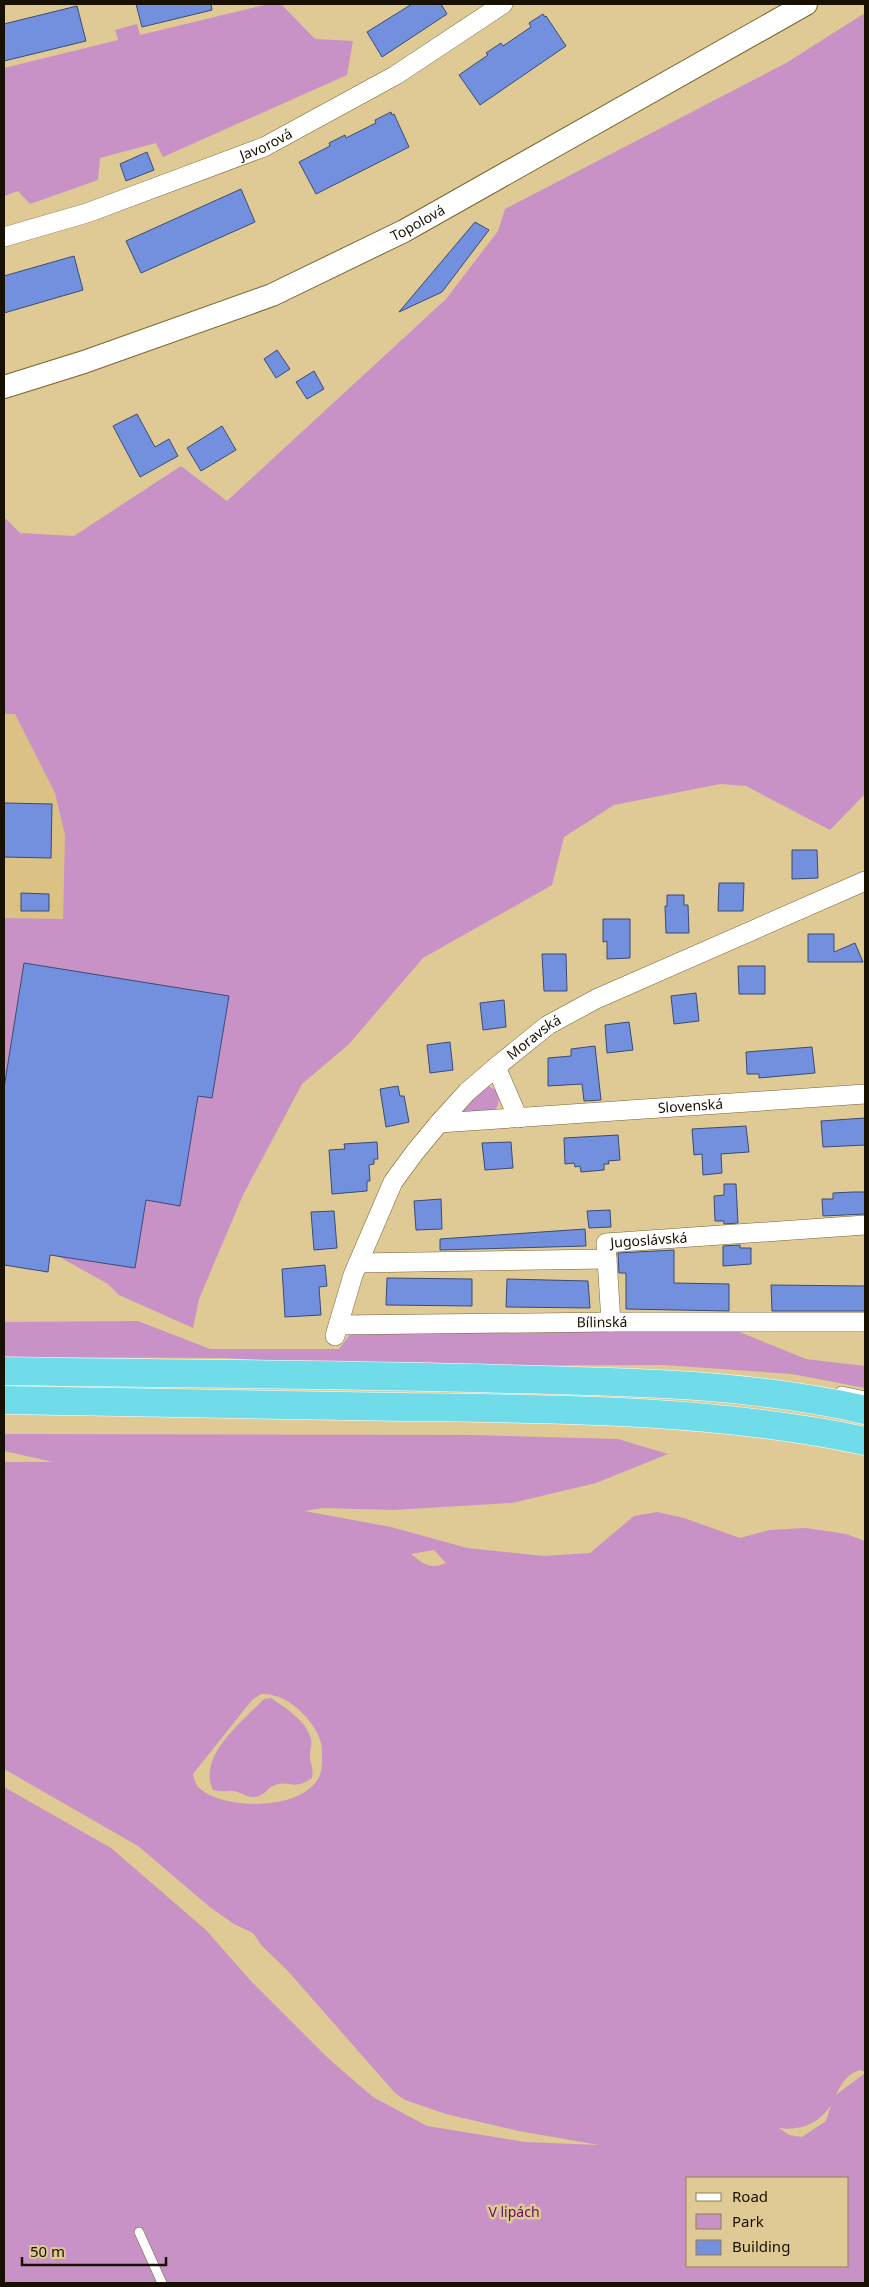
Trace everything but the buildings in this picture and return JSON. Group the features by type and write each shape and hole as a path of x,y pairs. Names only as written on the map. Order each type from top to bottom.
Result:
{"highway":[{"path":"4,1371 475,1378 678,1384 748,1391 865,1410"},
{"path":"4,1400 472,1408 672,1414 734,1420 865,1441"}],"street":[{"name":"Javorová","path":"4,237 87,213 264,147 396,75 503,4"},
{"name":"Topolová","path":"4,388 84,362 272,294 404,231 806,4"},
{"name":"Moravská","path":"337,1331 358,1262 393,1182 439,1123 467,1092 496,1067 548,1025 596,999 865,881"},
{"path":"496,1067 518,1118"},
{"name":"Slovenská","path":"439,1123 865,1094"},
{"name":"Jugoslávská","path":"358,1262 607,1259 606,1242 865,1225"},
{"path":"607,1259 611,1322"},
{"name":"Bílinská","path":"337,1331 611,1322 865,1322"}],"lane":[{"path":"678,1384 740,1379"},
{"path":"828,1390 865,1396"},
{"path":"139,2232 162,2283"}],"shaded area":[{"path":"4,714 15,714 55,793 65,835 63,919 4,918"}],"green space":[{"path":"268,4 281,4 315,39 353,41 347,75 163,157 156,143 100,158 98,180 30,204 18,191 4,196 4,68 118,40 115,30 137,24 140,35"},
{"path":"865,13 865,794 830,830 746,786 720,784 614,805 564,837 552,885 423,958 349,1044 302,1084 243,1195 199,1299 193,1328 119,1295 108,1284 4,1226 4,918 63,919 65,835 55,793 15,714 4,714 4,517 20,533 74,536 181,466 227,501 446,299 498,231 505,209 786,63"},
{"path":"486,1085 498,1091 499,1098 496,1109 491,1114 464,1112 463,1107"},
{"path":"138,1321 210,1349 339,1349 354,1329 732,1329 806,1359 865,1366 865,1388 792,1374 664,1365 380,1366 224,1358 4,1357 4,1322"},
{"name":"V lipách","path":"4,1434 472,1435 618,1439 668,1454 596,1483 512,1503 393,1510 323,1508 304,1511 391,1527 467,1548 543,1556 590,1553 634,1516 657,1512 684,1518 740,1538 769,1530 806,1528 846,1534 865,1541 865,2072 861,2070 852,2073 836,2095 865,2073 865,2283 4,2283 4,1787 111,1848 206,1930 250,1980 330,2060 373,2097 427,2126 525,2142 599,2145 519,2131 446,2114 405,2100 395,2093 287,1970 262,1946 253,1933 234,1924 211,1908 138,1846 4,1769 4,1462 53,1462 4,1451","holes":["434,1550 446,1563 436,1566 427,1565 411,1554","261,1694 268,1694 287,1701 298,1709 314,1727 319,1736 322,1751 320,1775 312,1787 282,1801 264,1804 245,1803 227,1801 211,1796 199,1788 193,1774 252,1700","831,2105 826,2121 802,2137 789,2135 779,2128 787,2129 808,2125 821,2117"]},
{"path":"271,1698 294,1714 307,1730 311,1741 312,1778 296,1785 275,1785 255,1797 233,1791 213,1790 210,1777 211,1765 216,1752 244,1718 264,1699"}]}
